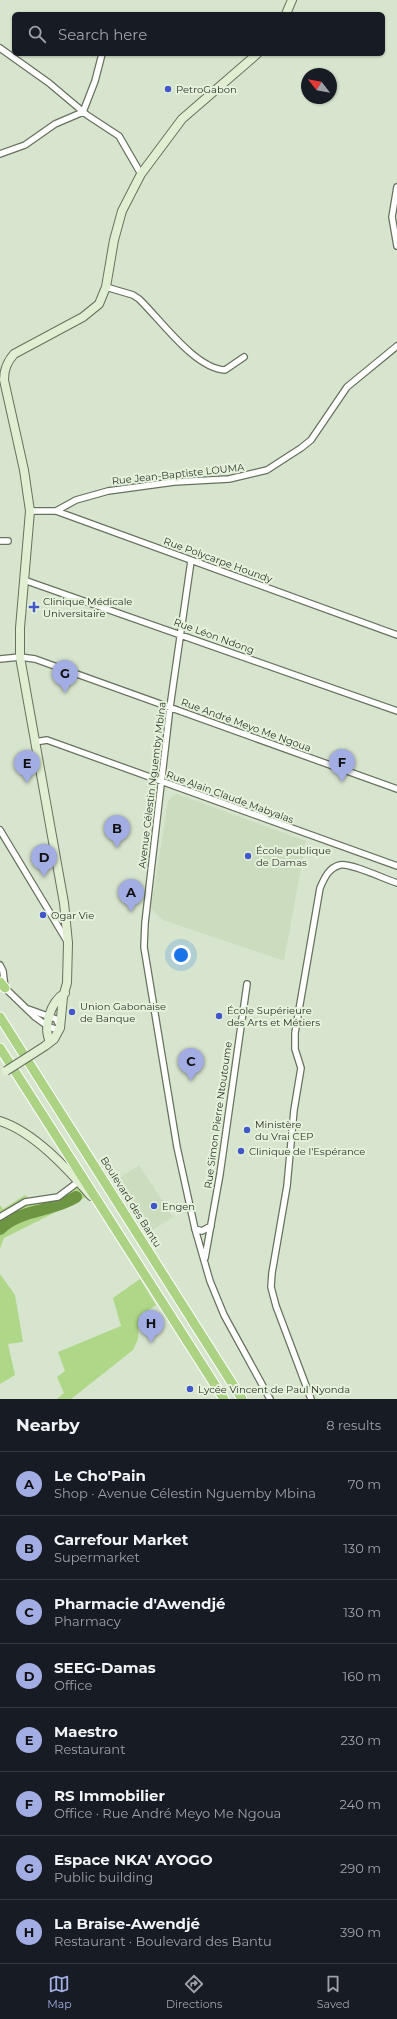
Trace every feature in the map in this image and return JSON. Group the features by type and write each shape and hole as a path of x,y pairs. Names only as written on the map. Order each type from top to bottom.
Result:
{"highway":[{"name":"Boulevard des Bantu","path":"0,1017 242,1399"},
{"path":"0,1048 224,1399"}],"main road":[{"path":"287,12 292,0"},
{"path":"3,1073 48,1044 60,1029 63,997 65,993 68,943 64,903 20,657 20,628 30,511 24,470 4,380 3,366 14,354 92,312 104,296 114,240 122,211 141,174 182,120 255,56"},
{"path":"48,1044 46,1025 59,997 65,993"},
{"path":"0,1121 19,1130 40,1145 103,1209"}],"street":[{"path":"0,48 54,87 82,112 119,136 141,174"},
{"path":"0,154 25,145 55,124 82,112 93,86 101,56"},
{"path":"397,187 392,217 397,246"},
{"path":"106,287 133,295 139,299 180,341 210,367 225,370 244,357"},
{"name":"Rue Jean-Baptiste LOUMA","path":"56,511 76,500 108,491 185,481 229,479 268,470 311,440 347,386 397,346"},
{"name":"Rue Polycarpe Houndy","path":"30,511 56,511 397,635"},
{"path":"0,541 8,541"},
{"name":"Avenue Célestin Nguemby Mbina","path":"190,560 161,782 145,923 144,947 177,1147 195,1229 204,1262 224,1315 270,1399"},
{"name":"Rue Léon Ndong","path":"24,580 397,711"},
{"name":"Rue André Meyo Me Ngoua","path":"0,659 20,657 35,659 397,789"},
{"name":"Rue Alain Claude Mabyalas","path":"35,742 47,740 397,866"},
{"path":"0,830 68,943"},
{"path":"311,1399 276,1306 271,1287 272,1273 287,1186 294,1110 301,1068 295,1048 295,1033 320,888 324,877 332,869 340,865 348,866 397,884"},
{"path":"0,965 3,971 2,985 46,1025 60,1029"},
{"name":"Rue Simon Pierre Ntoutoume","path":"204,1262 211,1226 247,984"},
{"path":"28,1009 57,1019 60,1029"},
{"path":"0,1217 25,1202 58,1197 78,1182"},
{"path":"195,1229 202,1231 211,1226"}],"shaded area":[{"path":"177,794 306,841 284,961 163,920 151,908 168,801 172,796"},
{"path":"139,1165 173,1217 150,1232 116,1180"}],"green space":[{"path":"74,1184 86,1197 4,1238 0,1249 0,1205 3,1209 25,1195 37,1205"},
{"path":"0,1274 15,1295 23,1342 8,1344 15,1375 0,1384"},
{"path":"140,1279 156,1305 139,1317 138,1339 133,1350 71,1399 57,1399 64,1393 57,1377 65,1371 58,1352 121,1326 113,1298"}],"waterway":[{"path":"0,1229 8,1222 17,1218 57,1206 76,1197"}],"place":[{"name":"PetroGabon","path":"168,89"},
{"name":"Clinique Médicale Universitaire","path":"34,607"},
{"name":"Espace NKA' AYOGO","path":"65,693"},
{"name":"RS Immobilier","path":"342,782"},
{"name":"Maestro","path":"27,783"},
{"name":"Carrefour Market","path":"117,848"},
{"name":"École publique de Damas","path":"248,856"},
{"name":"SEEG-Damas","path":"44,877"},
{"name":"Le Cho'Pain","path":"131,912"},
{"name":"Ogar Vie","path":"43,915"},
{"name":"Union Gabonaise de Banque","path":"72,1012"},
{"name":"École Supérieure des Arts et Métiers","path":"219,1016"},
{"name":"Pharmacie d'Awendjé","path":"191,1081"},
{"name":"Ministère du Vrai CEP","path":"247,1130"},
{"name":"Clinique de l'Espérance","path":"241,1151"},
{"name":"Engen","path":"154,1206"},
{"name":"La Braise-Awendjé","path":"151,1343"},
{"name":"Lycée Vincent de Paul Nyonda","path":"190,1389"}]}
